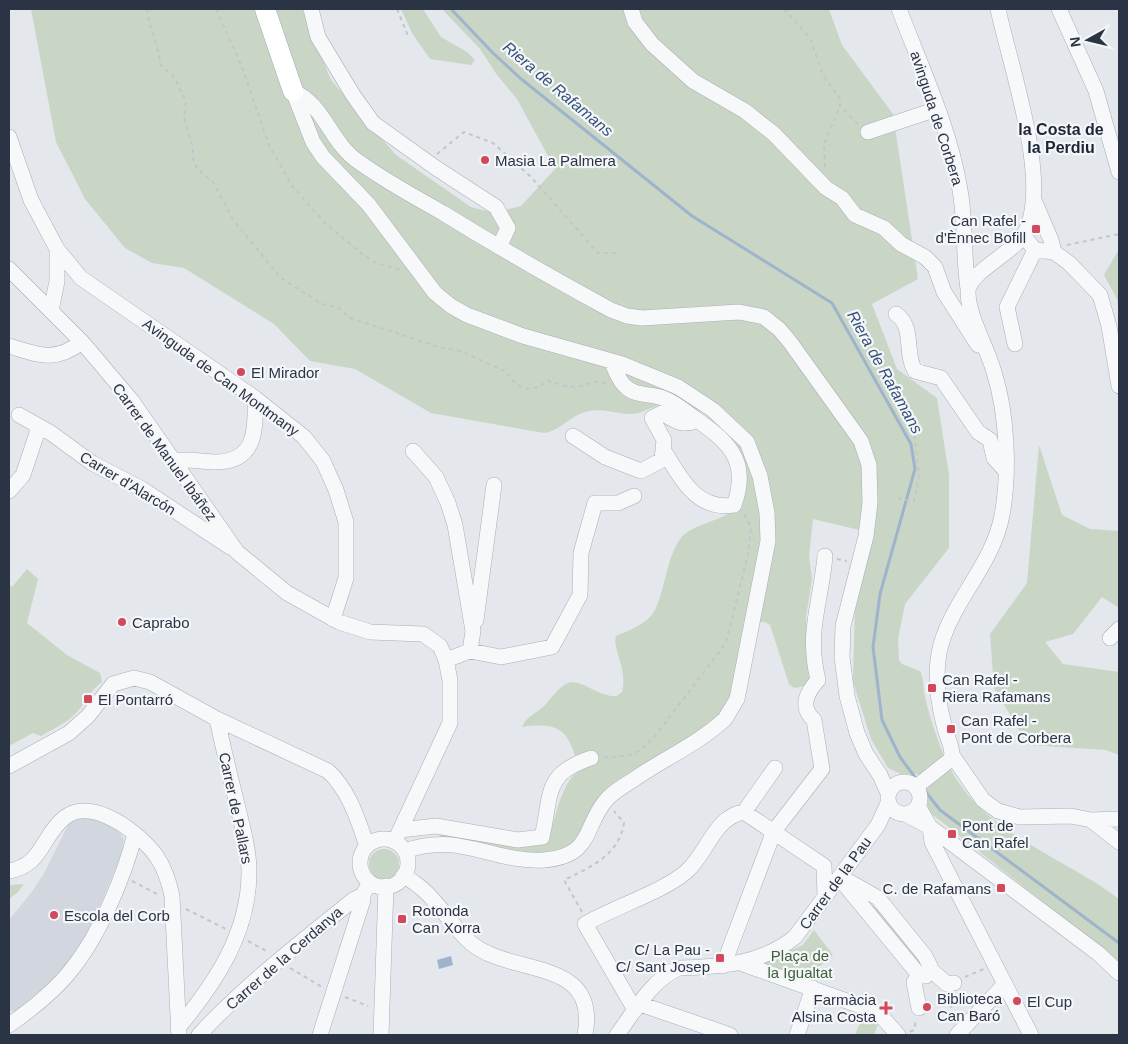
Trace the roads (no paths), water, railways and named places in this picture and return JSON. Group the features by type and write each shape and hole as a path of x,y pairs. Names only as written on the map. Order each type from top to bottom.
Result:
{"main road":[{"path":"265,9 293,91"}],"street":[{"path":"311,9 318,36 353,95 373,123 430,164 496,207 508,228 499,247"},
{"path":"631,9 635,22 643,34 693,81 745,111 774,134 826,188 842,198 856,215 884,228 901,244 925,257 935,267 948,299 994,372 1003,418 1005,470 1005,498 998,533 984,563 947,628 939,654 937,679 948,761 983,800 998,811 1020,817 1071,816 1091,820 1119,819"},
{"name":"avinguda de Corbera","path":"899,9 937,109 960,188 964,216 963,258 968,302 994,372"},
{"path":"968,289 972,279 1011,250 1023,236 1031,216 1033,198 1029,140 998,9"},
{"path":"1059,9 1096,91 1119,172"},
{"path":"293,91 309,100 320,112 338,142 358,162 573,290 627,316 658,318 722,312 747,312 764,318 775,325 790,342 854,429 866,453 871,484 870,503 860,564 842,626 844,681 858,733 866,754 880,774 905,793 930,827 932,842 1031,1035"},
{"path":"293,91 313,142 323,156 369,205 395,237 418,273 435,293 467,315 523,336 611,361 678,387 695,397 738,432 748,442 755,460 767,513 768,541 737,699 725,719 717,727 607,798 580,846 571,852 544,860 518,859 454,844 380,840 367,846 361,857 360,865 361,896 320,1035"},
{"path":"868,132 937,109"},
{"name":"Avinguda de Can Montmany","path":"9,137 31,200 57,249 81,278 255,398 298,432 315,449 323,462 341,503 346,522 348,556 343,591 333,619"},
{"path":"1033,198 1052,240 1054,252"},
{"path":"1023,236 1035,250 1054,252 1070,263 1100,295 1109,326 1119,386"},
{"name":"Avinguda de Can Montmany","path":"51,311 57,281 57,249"},
{"path":"1015,344 1007,307 1035,250"},
{"name":"Carrer de Manuel Ibáñez","path":"9,269 82,342 132,401 237,552 287,594 333,619"},
{"path":"57,281 70,276 81,278"},
{"path":"896,314 906,325 911,365 915,371 941,378 978,432 990,440 994,458 1005,470"},
{"path":"9,346 37,355 52,356 71,351 82,342"},
{"path":"611,361 624,386 636,394 663,398 724,440 735,457 738,474 734,505 720,507 701,499 690,490 664,450"},
{"path":"173,461 187,459 216,462 238,458 247,450 254,435 255,398"},
{"path":"573,436 605,457 641,471 662,460 664,440 652,418 662,413 680,424 689,424 697,420"},
{"name":"Carrer d'Alarcón","path":"19,415 39,426 92,463 142,490 237,552"},
{"path":"9,491 23,475 39,426"},
{"path":"412,451 436,477 448,503 455,525 472,625 470,651"},
{"path":"472,625 476,620 494,485"},
{"path":"446,660 470,651 501,657 552,647 580,595 581,553 595,502 618,503 634,496"},
{"path":"723,966 774,832 822,769 814,720 805,706 807,693 818,680 812,655 812,629 825,556"},
{"path":"333,619 370,632 423,634 436,642 446,660 452,705 450,723 400,841 408,864 403,876 399,881 361,896"},
{"path":"9,766 69,733 88,716 108,688 126,680 142,679 217,719 328,770 340,783 349,798 367,846"},
{"name":"Carrer de Pallars","path":"179,1032 210,988 238,935 247,899 249,871 247,847 217,719"},
{"path":"400,841 436,826 518,840 542,837 551,785 560,772 573,764 591,758"},
{"name":"Carrer de la Pau","path":"616,1035 637,1007 670,972 679,968 743,964 788,943 795,937 841,878 878,825 905,793 948,761"},
{"path":"744,812 775,768"},
{"path":"905,793 893,810 930,827 1099,954 1119,973"},
{"path":"9,871 24,867 36,858 65,817 77,811 88,811 106,816 135,834 158,858 169,881 173,903 179,1032"},
{"path":"721,1034 637,1007 587,924 687,872 725,820 736,813 744,812 824,866 826,897"},
{"name":"Carrer de la Pau","path":"878,825 902,814"},
{"path":"1091,820 1119,842"},
{"path":"10,1026 49,993 72,969 97,928 121,875 135,834"},
{"path":"403,876 420,886 464,936 480,949 566,979 578,991 586,1006 587,1022 585,1035"},
{"path":"841,878 925,972 951,983"},
{"path":"381,1035 386,886"},
{"name":"Carrer de la Cerdanya","path":"199,1035 280,959 361,896"},
{"path":"743,964 872,1010 890,1031"},
{"path":"920,1008 914,982 925,972"},
{"path":"957,1035 1005,984"},
{"path":"797,1035 813,988"}],"water":[{"path":"451,956 453,965 439,969 437,960"}],"waterway":[{"name":"Riera de Rafamans","path":"451,9 520,78 692,216 832,303 911,444 915,469 880,594 873,647 882,720 900,757 917,780"},
{"name":"Riera de Rafamans","path":"922,787 940,810 1119,943"}],"place":[{"name":"Masia La Palmera","path":"485,160"},
{"name":"Can Rafel - d'Ènnec Bofill","path":"1036,229"},
{"name":"El Mirador","path":"241,372"},
{"name":"Caprabo","path":"122,622"},
{"name":"Can Rafel - Riera Rafamans","path":"932,688"},
{"name":"El Pontarró","path":"88,699"},
{"name":"Can Rafel - Pont de Corbera","path":"951,729"},
{"name":"Pont de Can Rafel","path":"952,834"},
{"name":"C. de Rafamans","path":"1001,888"},
{"name":"Escola del Corb","path":"54,915"},
{"name":"Rotonda Can Xorra","path":"402,919"},
{"name":"C/ La Pau - C/ Sant Josep","path":"720,958"},
{"name":"El Cup","path":"1017,1001"},
{"name":"Biblioteca Can Baró","path":"927,1007"},
{"name":"Farmàcia Alsina Costa","path":"886,1008"}],"district":[{"name":"la Costa de la Perdiu","path":"1061,138"}],"park label":[{"name":"Plaça de la Igualtat","path":"800,964"}]}
